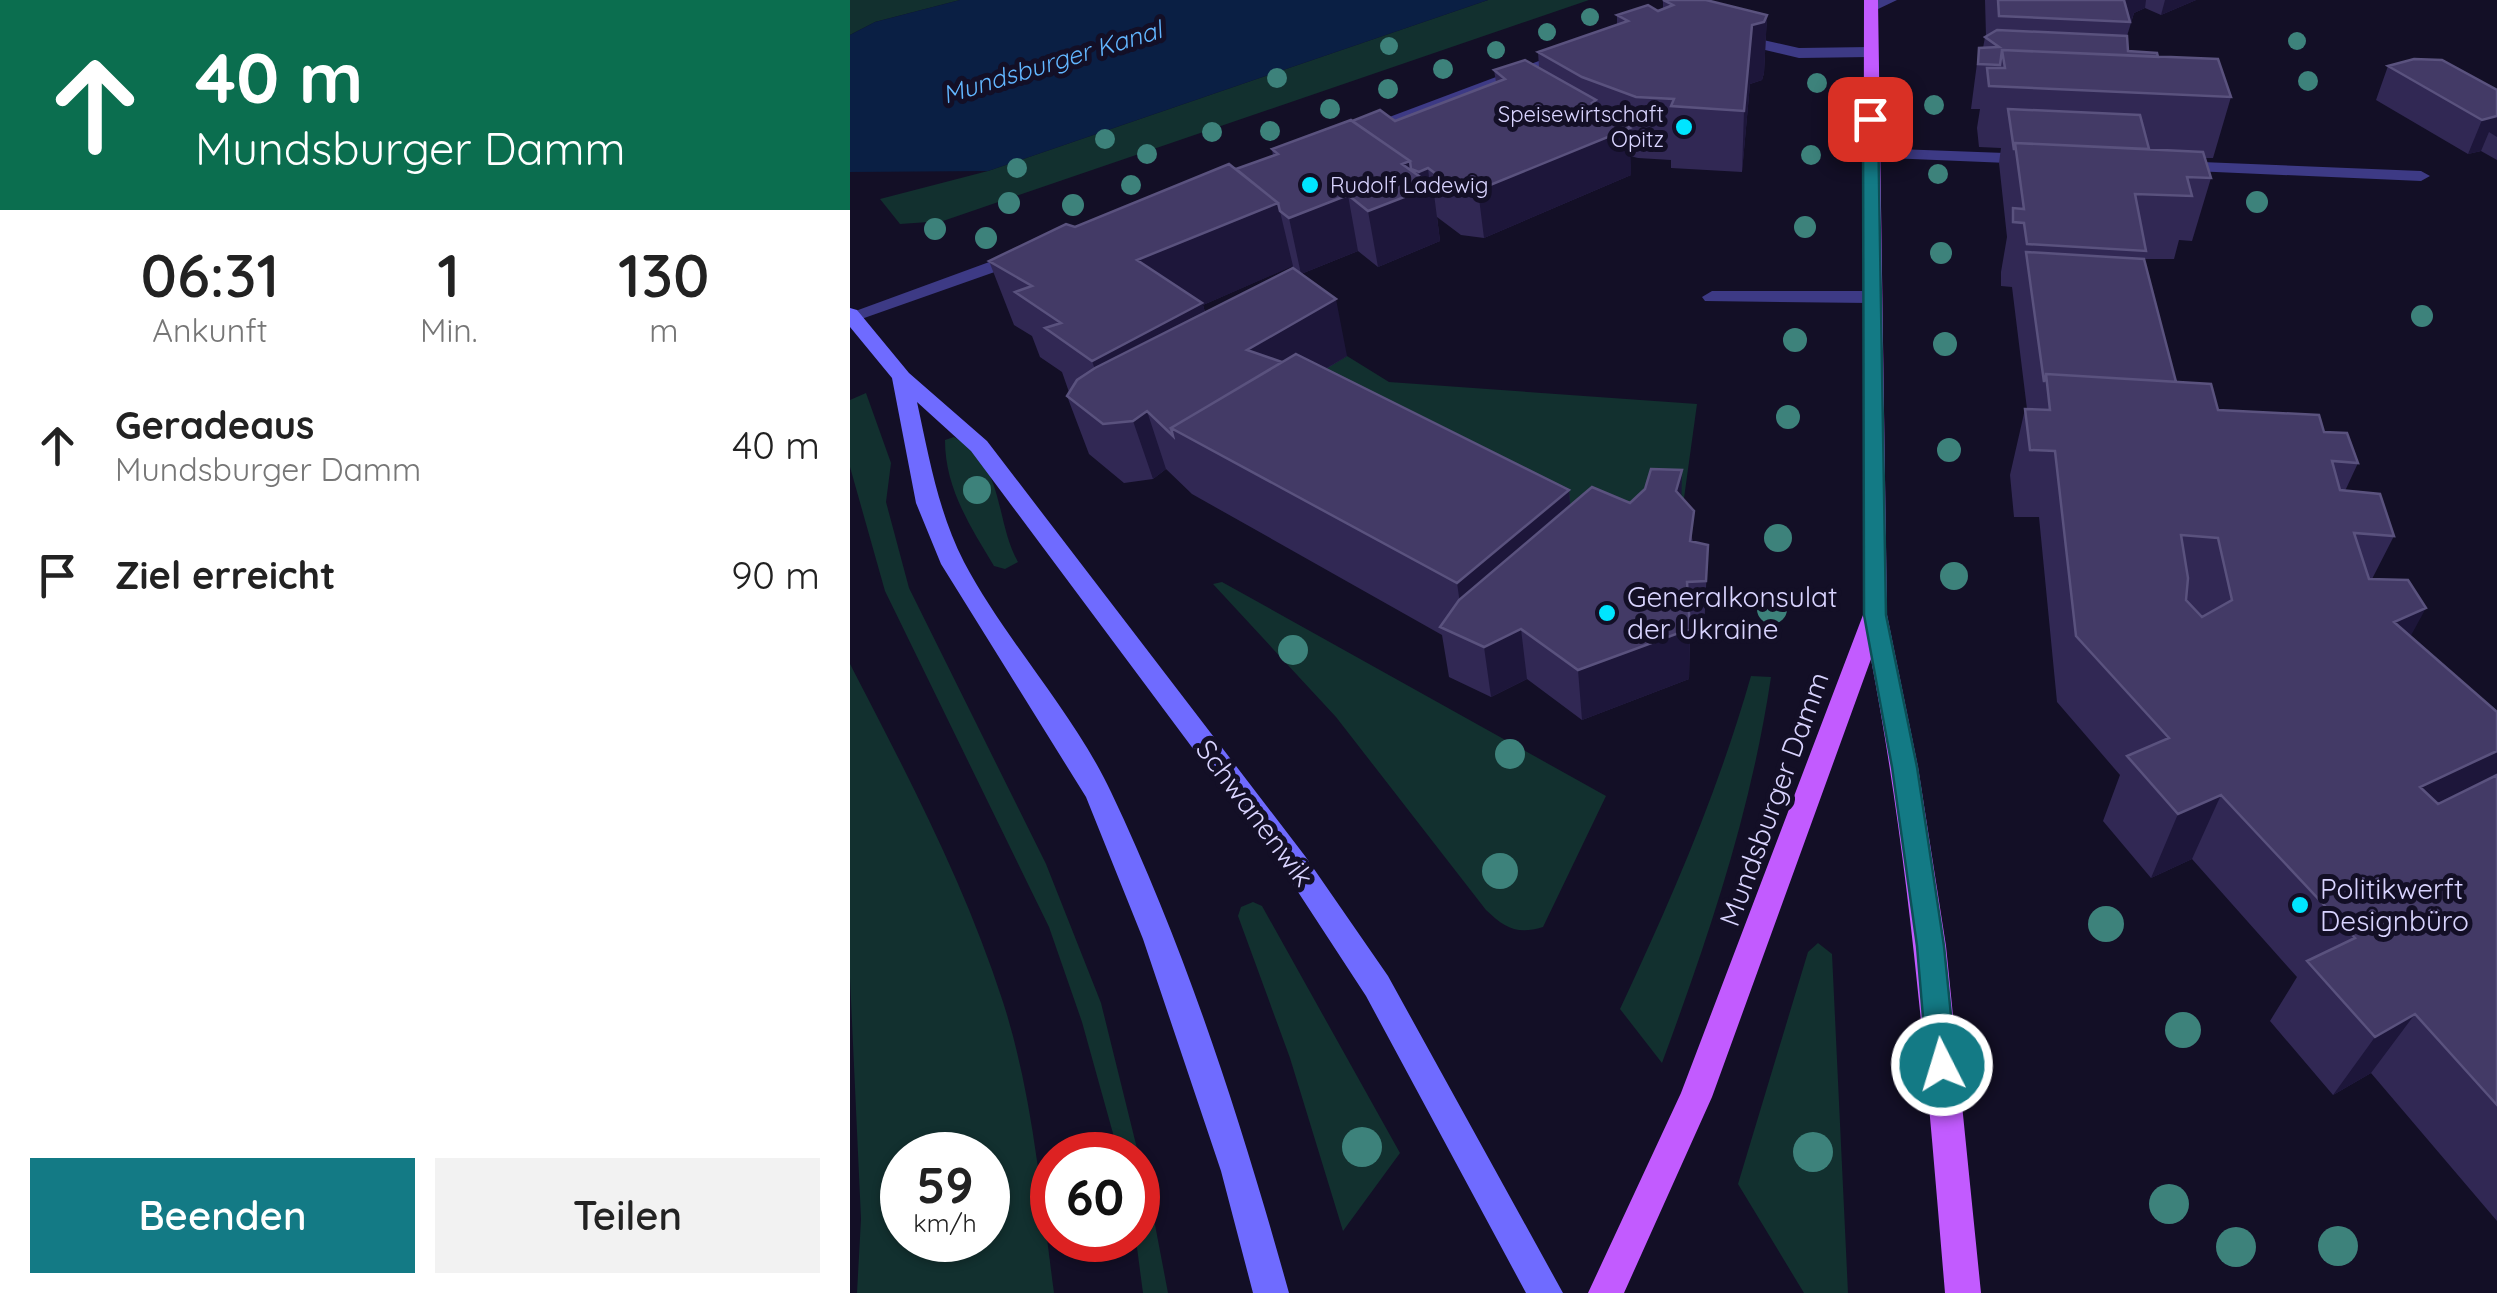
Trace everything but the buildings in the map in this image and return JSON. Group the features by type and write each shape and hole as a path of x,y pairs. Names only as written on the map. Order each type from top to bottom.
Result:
{"main road":[{"name":"Mundsburger Damm","path":"1606,1293 1696,1097 1875,615 1871,4"},
{"name":"Schwanenwik","path":"852,316 902,377 979,446 1295,864 1376,986 1545,1293"},
{"name":"Schwanenwik","path":"902,377 927,503 952,564 1098,793 1150,921 1238,1170 1271,1293"},
{"path":"1875,615 1904,767 1931,946 1963,1293"}],"street":[{"path":"1871,4 1890,0"},
{"path":"1716,35 1799,53 1870,52"},
{"path":"1334,141 1592,46"},
{"path":"1870,153 2058,160"},
{"path":"2158,165 2421,176"},
{"path":"852,316 1038,250"},
{"path":"1712,297 1870,297"}],"green space":[{"path":"850,0 960,0 875,22 850,35"},
{"path":"1488,0 1589,0 943,221 900,224 880,199 988,171"},
{"path":"1347,356 1389,382 1697,404 1681,520 1646,539 1262,407"},
{"path":"866,393 891,463 886,502 909,588 1046,864 1101,1003 1133,1132 1113,1132 1082,1022 1049,927 885,591 850,467 850,400"},
{"path":"954,437 983,462 991,478 1018,562 1005,569 994,566 954,490 945,440"},
{"path":"1222,582 1606,796 1543,927 1512,928 1486,910 1336,717 1213,584"},
{"path":"850,664 953,872 1003,1002 1032,1132 1030,1262 1050,1262 1054,1293 857,1293 861,1219 850,978"},
{"path":"1751,676 1771,677 1752,776 1712,920 1662,1063 1620,1009 1692,845"},
{"path":"1253,902 1262,906 1400,1153 1343,1231 1290,1058 1238,916 1241,907"},
{"path":"1818,943 1832,954 1848,1293 1804,1293 1738,1184 1808,952"},
{"path":"1160,1251 1168,1293 1143,1293 1139,1262 1160,1262"}],"water":[{"name":"Mundsburger Kanal","path":"960,0 1488,0 988,171 850,172 850,35 875,22"}],"place":[{"name":"Speisewirtschaft Opitz","path":"1684,127"},
{"name":"Rudolf Ladewig","path":"1310,185"},
{"name":"Generalkonsulat der Ukraine","path":"1607,613"},
{"name":"Politikwerft Designbüro","path":"2300,905"}],"route":[{"path":"1870,119 1870,468 1875,615 1904,767 1931,946 1942,1065"}]}
